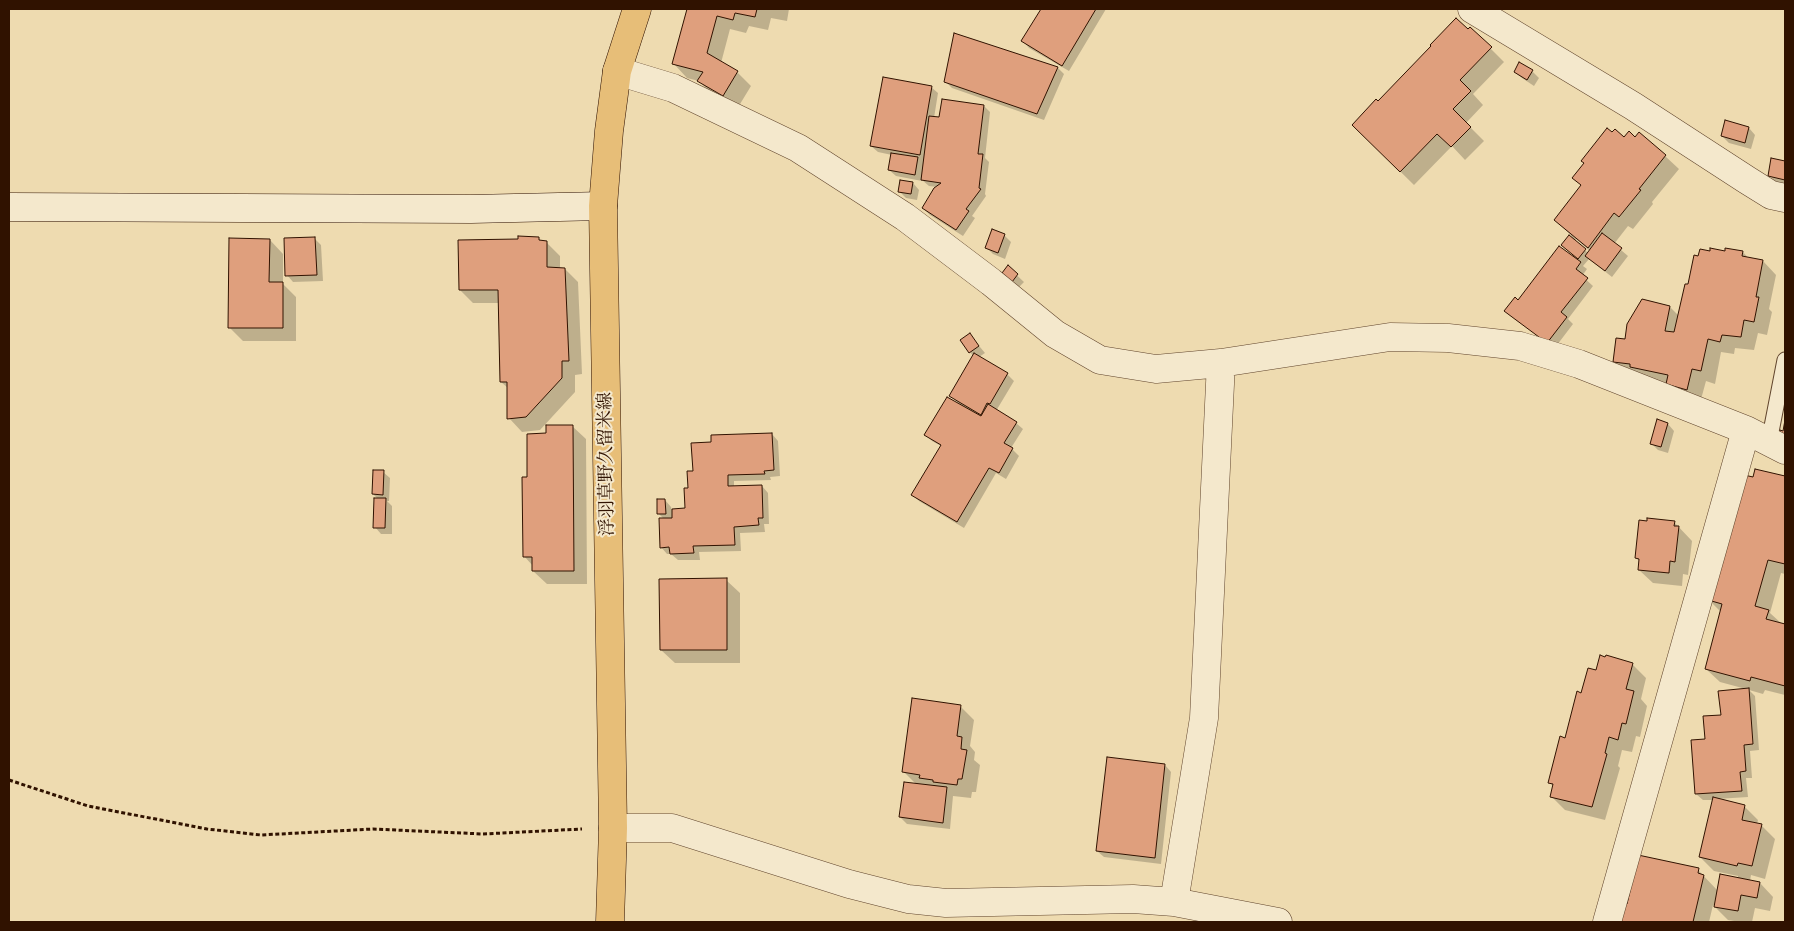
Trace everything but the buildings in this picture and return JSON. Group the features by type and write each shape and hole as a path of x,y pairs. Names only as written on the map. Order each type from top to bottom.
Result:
{"main road":[{"name":"浮羽草野久留米線","path":"610,922 612,828 603,206 609,131 617,71 637,9"}],"street":[{"path":"1472,9 1633,106 1771,195 1785,198"},
{"path":"617,71 673,88 798,148 905,217 991,282 1055,334 1100,360 1156,369 1221,363 1390,337 1448,338 1520,346 1579,364 1767,441 1607,922"},
{"path":"9,207 471,209 603,206"},
{"path":"1174,902 1204,718 1221,363"},
{"path":"612,828 672,828 849,884 908,899 946,903 1133,899 1174,902 1278,922"}],"lane":[{"path":"1767,441 1785,360"}],"path":[{"path":"9,780 88,806 207,829 261,835 373,830 484,834 612,828"}]}
